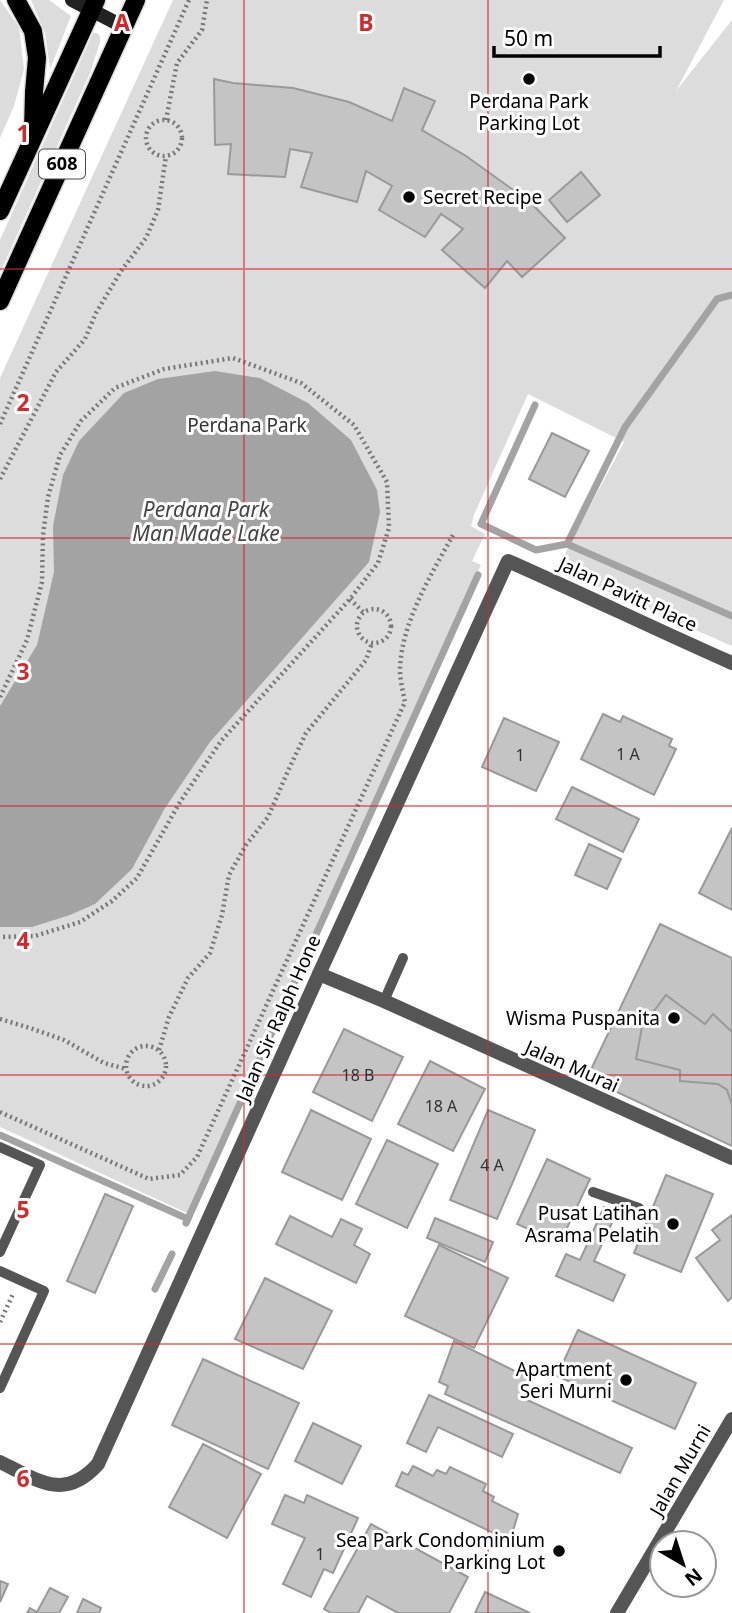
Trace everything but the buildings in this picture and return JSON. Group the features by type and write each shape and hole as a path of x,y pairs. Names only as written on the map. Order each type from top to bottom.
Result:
{"main road":[{"path":"16,0 33,31 37,58 33,137"},
{"path":"72,0 93,6 124,27"},
{"name":"608","path":"0,301 136,0"},
{"name":"608","path":"0,211 93,6"}],"street":[{"name":"Jalan Pavitt Place","path":"508,561 732,663"},
{"name":"Jalan Sir Ralph Hone","path":"0,1462 57,1486 75,1483 98,1464 508,561"},
{"name":"Jalan Murai","path":"319,974 732,1158"},
{"name":"Jalan Murni","path":"618,1613 732,1419"}],"lane":[{"path":"384,1001 403,958"},
{"path":"0,1147 40,1165 0,1252"},
{"path":"593,1192 639,1208"},
{"path":"0,1271 44,1291 0,1388"}],"path":[{"path":"0,424 190,0"},
{"path":"166,120 177,63 202,30 207,0"},
{"path":"166,120 176,125 182,135 177,151 166,156 154,154 146,145 149,127 154,122 166,120"},
{"path":"0,479 56,372 85,339 96,313 146,238 158,210 166,156"},
{"path":"0,697 27,640 42,582 43,535 48,497 60,455 81,421 115,388 164,369 233,358 301,383 354,425 387,482 389,528 378,563 350,599 221,741 180,802 137,878 112,901 80,922 35,936 0,937"},
{"path":"0,1112 149,1179 180,1175 197,1157 405,702 400,671 405,637 424,589 453,534"},
{"path":"350,599 363,612"},
{"path":"371,608 388,614 391,632 385,639 372,643 360,637 356,629 357,619 363,612 371,608"},
{"path":"159,1050 169,1017 188,978 210,953 222,915 229,875 246,845 268,817 306,733 366,660 372,643"},
{"path":"0,1019 64,1041 104,1063 126,1069"},
{"path":"143,1045 154,1046 159,1050 167,1062 166,1073 150,1086 139,1085 131,1079 126,1069 127,1058 143,1045"},
{"path":"0,1322 16,1286"}],"green space":[{"path":"0,0 19,27 24,69 14,106 0,138"},
{"path":"31,0 49,0 71,16 50,69 45,33"},
{"name":"Perdana Park","path":"173,0 724,0 676,91 732,20 732,646 557,569 624,442 528,394 474,515 471,526 485,534 472,561 481,565 189,1214 0,1127 0,378"},
{"path":"93,33 100,36 100,42 90,73 0,273 0,240"}],"water":[{"name":"Perdana Park Man Made Lake","path":"215,371 260,378 308,403 351,440 377,490 380,512 369,562 210,742 165,808 132,869 95,904 70,915 32,927 0,927 0,706 37,645 54,572 53,526 63,475 79,441 124,393 158,379"}],"waterway":[{"path":"567,544 625,427 717,299 732,295"},
{"path":"535,405 481,524 536,550 567,544 732,616"},
{"path":"186,1223 478,575"},
{"path":"0,1135 188,1219"},
{"path":"155,1289 172,1254"}],"place":[{"name":"Perdana Park Parking Lot","path":"529,79"},
{"name":"Secret Recipe","path":"409,197"},
{"name":"Wisma Puspanita","path":"674,1018"},
{"name":"Pusat Latihan Asrama Pelatih","path":"673,1224"},
{"name":"Apartment Seri Murni","path":"626,1380"},
{"name":"Sea Park Condominium Parking Lot","path":"559,1551"}]}
